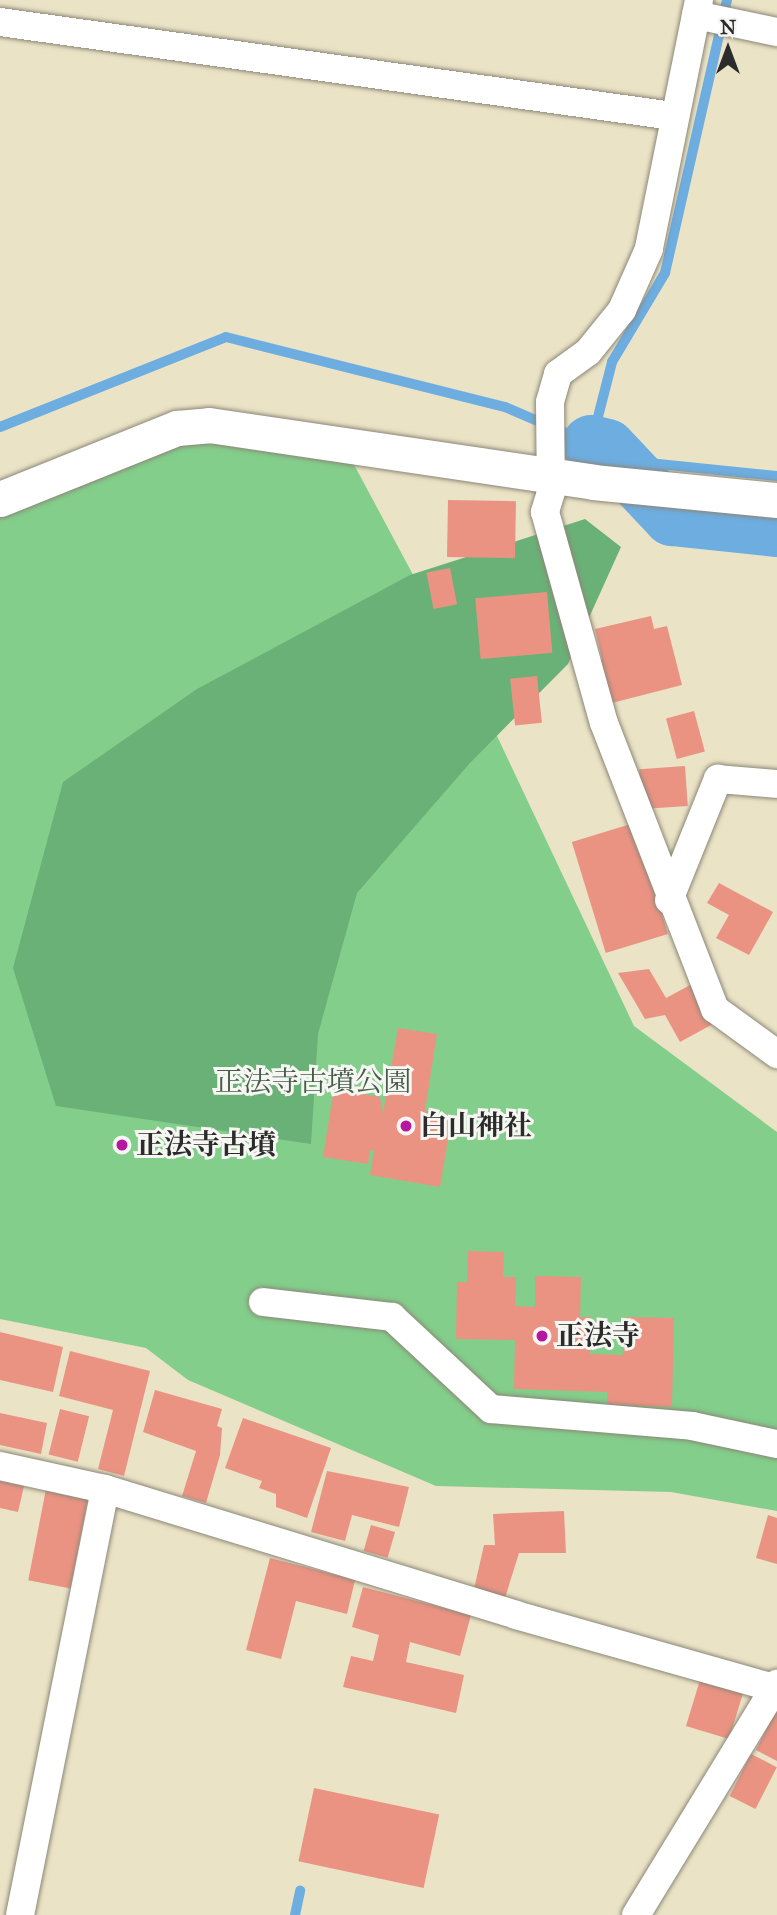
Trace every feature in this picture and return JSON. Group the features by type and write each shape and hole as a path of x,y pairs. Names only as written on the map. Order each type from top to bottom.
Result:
{"street":[{"path":"777,32 698,11 673,116 649,249 622,310 587,352 558,374 550,402 551,492 545,512 556,565 604,723 669,900 715,1009 777,1054"},
{"path":"0,22 673,116"},
{"path":"0,499 177,428 209,425 549,462 593,482 777,500"},
{"path":"669,900 718,779 777,784"},
{"path":"263,1302 392,1317 491,1409 692,1426 777,1444"},
{"path":"0,1466 105,1489 516,1615 776,1687 636,1915"},
{"path":"20,1915 105,1489"}],"green space":[{"name":"正法寺古墳公園","path":"177,428 343,444 479,698 634,1026 777,1132 777,1511 671,1492 436,1486 188,1380 146,1348 0,1319 0,499"},
{"path":"585,519 621,547 568,664 470,763 357,893 318,1034 311,1144 56,1106 13,968 63,782 197,689 410,575"}],"building":[{"path":"448,500 516,501 515,558 447,557"},
{"path":"450,568 457,604 434,609 426,573"},
{"path":"547,592 552,653 481,659 475,598"},
{"path":"651,616 654,629 667,626 682,685 604,705 593,661 602,659 595,629"},
{"path":"537,676 542,723 515,726 510,679"},
{"path":"694,711 705,752 677,759 666,719"},
{"path":"685,766 688,806 642,809 639,769"},
{"path":"634,823 668,934 606,953 572,842"},
{"path":"719,883 773,912 749,955 716,938 729,915 707,903"},
{"path":"649,969 666,998 692,984 713,1024 680,1042 665,1015 645,1019 618,973"},
{"name":"白山神社","path":"398,1028 437,1034 425,1111 452,1116 440,1187 370,1175 374,1151 370,1150 368,1164 323,1157 334,1089 380,1097 383,1114"},
{"name":"正法寺","path":"468,1251 504,1252 503,1277 516,1277 515,1306 535,1307 535,1276 581,1277 580,1317 591,1317 590,1354 623,1355 625,1317 674,1318 672,1407 607,1405 607,1392 514,1389 515,1340 456,1339 457,1282 467,1282"},
{"path":"0,1332 63,1347 53,1392 0,1380"},
{"path":"70,1351 150,1371 124,1476 98,1469 113,1410 59,1396"},
{"path":"155,1390 222,1409 217,1426 222,1428 220,1455 206,1503 182,1496 196,1451 143,1432"},
{"path":"60,1409 89,1416 78,1462 49,1455"},
{"path":"0,1413 47,1423 41,1454 0,1445"},
{"path":"243,1418 331,1448 307,1518 276,1507 276,1494 259,1488 262,1481 225,1468"},
{"path":"327,1471 409,1487 399,1527 352,1515 345,1541 311,1532"},
{"path":"0,1481 24,1486 18,1512 0,1508"},
{"path":"46,1489 88,1497 70,1588 28,1580"},
{"path":"564,1511 566,1553 519,1553 505,1598 474,1589 484,1545 495,1545 493,1514"},
{"path":"768,1515 777,1518 777,1564 756,1558"},
{"path":"371,1525 395,1532 388,1558 364,1551"},
{"path":"270,1558 355,1580 347,1614 296,1601 281,1659 246,1650"},
{"path":"363,1587 471,1615 460,1656 410,1642 406,1662 464,1675 456,1713 343,1687 351,1656 373,1661 379,1635 352,1627"},
{"path":"700,1680 743,1693 729,1739 686,1726"},
{"path":"777,1708 777,1761 756,1750"},
{"path":"751,1754 777,1767 756,1809 730,1796"},
{"path":"314,1788 439,1815 424,1888 298,1861"}],"waterway":[{"path":"0,427 226,337 505,407 591,444 612,362 665,273 727,0"},
{"path":"591,444 607,448 672,517 777,528"},
{"path":"619,460 777,476"},
{"path":"295,1915 300,1891"}],"place":[{"name":"白山神社","path":"406,1126"},
{"name":"正法寺古墳","path":"122,1145"},
{"name":"正法寺","path":"542,1336"}]}
